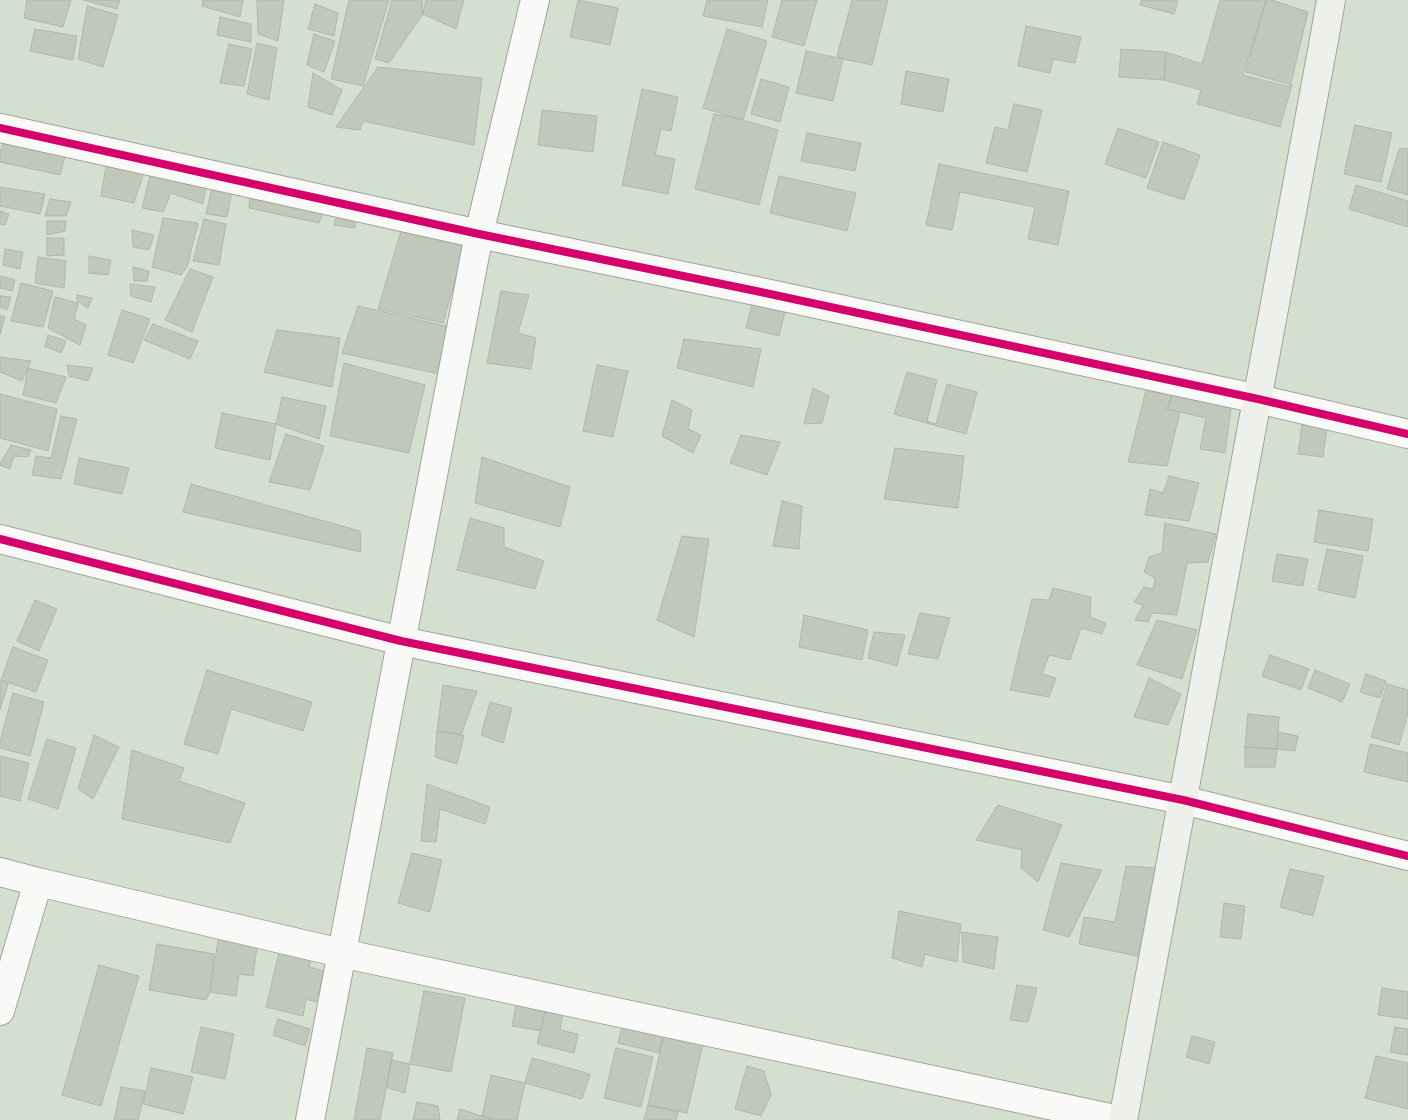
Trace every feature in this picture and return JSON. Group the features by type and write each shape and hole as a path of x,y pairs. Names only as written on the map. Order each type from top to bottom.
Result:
{"street":[{"path":"310,1120 479,234 535,0"},
{"path":"0,872 341,953 1121,1120 1183,800 1331,0"},
{"path":"0,128 479,234 766,293 1258,399 1408,434"},
{"path":"0,539 401,641 1183,800 1408,856"},
{"path":"0,1011 38,882"}],"building":[{"path":"27,0 71,0 63,27 24,18"},
{"path":"83,0 120,0 117,9"},
{"path":"203,0 243,0 240,17 202,6"},
{"path":"257,0 284,0 278,41 258,34"},
{"path":"349,0 389,0 363,86 331,79"},
{"path":"392,0 422,0 423,14 389,63 375,59"},
{"path":"426,0 464,0 456,29 423,14"},
{"path":"578,0 618,8 610,45 570,37"},
{"path":"707,0 768,0 762,27 703,16"},
{"path":"782,0 817,0 804,46 772,37"},
{"path":"852,0 888,0 872,65 837,56"},
{"path":"1142,0 1178,0 1174,14 1140,5"},
{"path":"1220,0 1266,0 1246,72 1292,85 1280,127 1197,104 1201,90 1164,80 1166,52 1202,64"},
{"path":"1266,0 1272,0 1308,12 1290,87 1243,75"},
{"path":"315,4 338,13 334,36 308,29"},
{"path":"87,6 118,15 103,67 78,59"},
{"path":"220,17 251,24 251,42 217,35"},
{"path":"1026,26 1081,37 1075,63 1053,59 1050,73 1018,66"},
{"path":"35,29 77,36 73,60 30,51"},
{"path":"727,29 767,41 743,120 703,108"},
{"path":"314,34 335,41 324,72 307,65"},
{"path":"257,43 277,48 269,100 247,94"},
{"path":"229,44 252,49 244,86 220,83"},
{"path":"1121,49 1166,52 1164,80 1119,77"},
{"path":"806,51 843,59 833,101 796,93"},
{"path":"378,67 482,78 474,145 363,121 360,130 336,127"},
{"path":"906,71 949,79 943,112 901,104"},
{"path":"313,73 342,90 332,115 308,107"},
{"path":"761,79 789,87 780,122 751,114"},
{"path":"642,89 678,97 671,131 661,129 655,155 675,159 668,194 622,185"},
{"path":"1014,104 1042,110 1027,172 986,163 995,127 1008,130"},
{"path":"542,110 597,116 593,152 538,145"},
{"path":"714,114 778,130 759,205 695,189"},
{"path":"1355,125 1392,133 1381,182 1344,174"},
{"path":"1118,128 1159,142 1146,178 1105,164"},
{"path":"807,133 861,143 855,171 801,161"},
{"path":"5,138 66,153 60,175 0,162 0,153"},
{"path":"1163,142 1200,155 1184,200 1147,188"},
{"path":"1399,149 1408,149 1408,195 1387,189"},
{"path":"107,160 145,169 134,203 101,196"},
{"path":"939,164 1069,191 1058,245 1028,239 1035,207 960,192 952,230 926,225"},
{"path":"152,168 207,182 203,204 171,193 163,212 142,208"},
{"path":"779,176 856,193 847,231 770,213"},
{"path":"213,184 233,186 227,217 206,214"},
{"path":"1356,185 1408,201 1408,227 1349,209"},
{"path":"0,187 45,194 40,214 0,206"},
{"path":"251,188 326,204 319,223 249,208"},
{"path":"50,199 71,202 66,216 45,216"},
{"path":"339,208 358,212 355,228 334,225"},
{"path":"0,211 9,214 5,225 0,224"},
{"path":"163,218 198,223 187,267 181,275 152,267"},
{"path":"204,219 226,224 219,265 193,261"},
{"path":"47,221 66,221 65,231 47,235"},
{"path":"403,224 466,241 443,323 378,309"},
{"path":"132,230 154,235 149,250 133,247"},
{"path":"47,238 64,238 64,255 47,256"},
{"path":"5,249 23,252 20,269 3,265"},
{"path":"89,256 111,260 108,275 89,273"},
{"path":"38,257 66,261 64,288 35,283"},
{"path":"133,267 149,271 147,281 134,281"},
{"path":"190,269 213,277 192,332 165,320"},
{"path":"1,276 15,280 12,291 0,288"},
{"path":"21,283 53,291 43,327 11,321"},
{"path":"130,284 155,287 151,302 131,296"},
{"path":"501,291 529,295 518,333 536,338 531,369 487,363"},
{"path":"77,295 92,298 88,308 77,301"},
{"path":"754,295 787,303 779,336 746,328"},
{"path":"0,296 11,297 7,310 0,307"},
{"path":"55,297 78,303 74,319 86,325 80,345 48,328"},
{"path":"358,306 450,327 439,374 342,353"},
{"path":"122,310 150,319 133,363 108,355"},
{"path":"0,316 5,317 0,335"},
{"path":"153,324 198,341 190,359 144,340"},
{"path":"277,330 340,338 332,387 264,372"},
{"path":"48,335 66,341 61,353 45,346"},
{"path":"684,339 761,349 753,387 677,368"},
{"path":"0,357 31,361 22,381 0,372"},
{"path":"344,363 425,385 409,453 330,436"},
{"path":"67,365 93,368 88,381 69,376"},
{"path":"597,365 628,371 613,437 583,431"},
{"path":"28,368 66,377 56,403 23,395"},
{"path":"907,372 937,380 927,421 936,424 947,384 977,392 966,434 894,414"},
{"path":"1147,386 1174,390 1167,409 1180,412 1167,466 1128,462"},
{"path":"813,388 829,396 822,423 804,424"},
{"path":"1174,390 1232,402 1225,453 1200,449 1206,418 1167,409"},
{"path":"0,394 57,409 48,451 0,438"},
{"path":"282,397 326,406 319,439 276,424"},
{"path":"672,400 692,410 688,429 701,435 693,453 662,436"},
{"path":"222,413 276,424 270,460 215,448"},
{"path":"61,416 77,419 61,479 32,475 36,456 51,458"},
{"path":"1303,416 1328,420 1323,457 1298,454"},
{"path":"286,434 324,446 310,490 269,482"},
{"path":"741,435 780,442 767,475 730,463"},
{"path":"11,445 31,450 28,457 14,456 10,469 0,464"},
{"path":"895,448 964,456 958,508 884,499"},
{"path":"482,457 570,487 560,527 475,503"},
{"path":"79,458 129,468 122,494 74,484"},
{"path":"1169,476 1199,483 1189,521 1145,515 1150,489 1163,493"},
{"path":"191,484 360,531 361,552 183,512"},
{"path":"782,501 802,506 799,549 773,546"},
{"path":"1319,510 1373,519 1368,551 1314,542"},
{"path":"470,518 504,528 504,547 544,561 535,589 457,570"},
{"path":"1165,523 1216,534 1208,562 1187,563 1177,615 1152,613 1148,622 1135,620 1143,605 1134,602 1144,587 1153,589 1155,578 1144,572 1149,557 1162,553"},
{"path":"682,536 709,539 694,637 657,620"},
{"path":"1327,549 1363,556 1355,598 1318,590"},
{"path":"1277,554 1308,559 1303,586 1272,581"},
{"path":"1053,588 1091,597 1090,617 1106,623 1102,634 1081,628 1070,660 1049,655 1042,674 1056,678 1049,697 1010,690 1032,599 1049,600"},
{"path":"35,600 57,609 39,651 17,641"},
{"path":"920,613 950,618 938,659 908,654"},
{"path":"804,615 868,630 862,660 799,647"},
{"path":"1157,620 1197,630 1182,679 1137,665"},
{"path":"874,632 905,635 897,666 868,658"},
{"path":"13,647 48,660 36,692 1,680"},
{"path":"1270,655 1309,669 1301,690 1262,676"},
{"path":"207,670 312,702 303,731 231,709 218,754 184,744"},
{"path":"1315,670 1350,684 1342,702 1308,688"},
{"path":"1366,674 1386,681 1380,698 1360,692"},
{"path":"1149,678 1181,694 1168,725 1134,717"},
{"path":"0,681 8,684 0,710"},
{"path":"1387,684 1408,690 1408,713 1399,745 1371,737"},
{"path":"443,685 477,691 461,735 437,731"},
{"path":"13,693 44,702 30,756 0,748"},
{"path":"490,702 512,708 503,743 481,735"},
{"path":"1248,714 1279,717 1277,749 1245,747"},
{"path":"437,731 464,735 457,764 435,757"},
{"path":"1278,732 1298,736 1295,751 1277,749"},
{"path":"94,735 119,747 93,799 78,789"},
{"path":"47,739 76,748 58,809 28,799"},
{"path":"1370,744 1408,753 1408,782 1364,772"},
{"path":"1245,747 1277,749 1275,767 1245,767"},
{"path":"132,750 184,768 179,781 245,803 230,843 122,819"},
{"path":"0,756 29,763 20,801 0,796"},
{"path":"427,784 490,807 485,824 440,809 436,842 421,841"},
{"path":"998,805 1062,825 1038,882 1021,868 1022,850 976,840"},
{"path":"412,853 442,860 430,912 398,903"},
{"path":"1061,863 1102,870 1069,937 1043,930"},
{"path":"1126,866 1157,868 1142,957 1079,944 1084,917 1115,922"},
{"path":"1290,869 1324,876 1313,916 1280,907"},
{"path":"1224,903 1245,906 1241,939 1220,937"},
{"path":"899,911 961,924 957,962 925,954 922,967 892,958"},
{"path":"962,932 998,937 994,969 963,962"},
{"path":"219,934 258,940 253,976 239,974 236,996 210,992"},
{"path":"157,944 214,954 210,992 206,1000 149,990"},
{"path":"280,948 312,955 309,967 324,971 316,1002 306,999 303,1016 266,1007"},
{"path":"99,965 139,976 101,1106 62,1095"},
{"path":"1017,985 1037,988 1028,1022 1010,1020"},
{"path":"1382,988 1408,992 1408,1019 1378,1015"},
{"path":"424,991 465,998 451,1072 410,1064"},
{"path":"517,1000 547,1004 541,1031 512,1026"},
{"path":"547,1004 564,1008 560,1030 578,1034 574,1053 537,1044"},
{"path":"278,1019 310,1029 305,1046 273,1035"},
{"path":"624,1019 665,1029 659,1053 618,1043"},
{"path":"201,1027 234,1034 225,1079 191,1072"},
{"path":"1395,1027 1408,1029 1408,1055 1390,1052"},
{"path":"664,1035 703,1044 687,1113 648,1105"},
{"path":"1192,1036 1215,1042 1209,1064 1186,1057"},
{"path":"367,1048 393,1053 380,1120 354,1120"},
{"path":"616,1048 653,1057 641,1107 604,1098"},
{"path":"1376,1056 1408,1063 1408,1109 1365,1098"},
{"path":"532,1058 590,1074 582,1099 525,1083"},
{"path":"391,1060 410,1064 405,1093 386,1087"},
{"path":"747,1066 764,1071 771,1095 761,1116 735,1109"},
{"path":"151,1068 193,1077 183,1114 143,1104"},
{"path":"491,1075 525,1083 517,1120 498,1120 482,1116"},
{"path":"121,1087 145,1091 138,1120 114,1120"},
{"path":"417,1102 438,1106 440,1120 413,1120"},
{"path":"648,1105 678,1112 676,1120 644,1120"},
{"path":"460,1109 482,1116 493,1120 457,1120"}],"cycle path":[{"path":"0,128 479,234 756,291 1258,399 1408,434"},
{"path":"0,539 401,641 1183,800 1408,856"}]}
